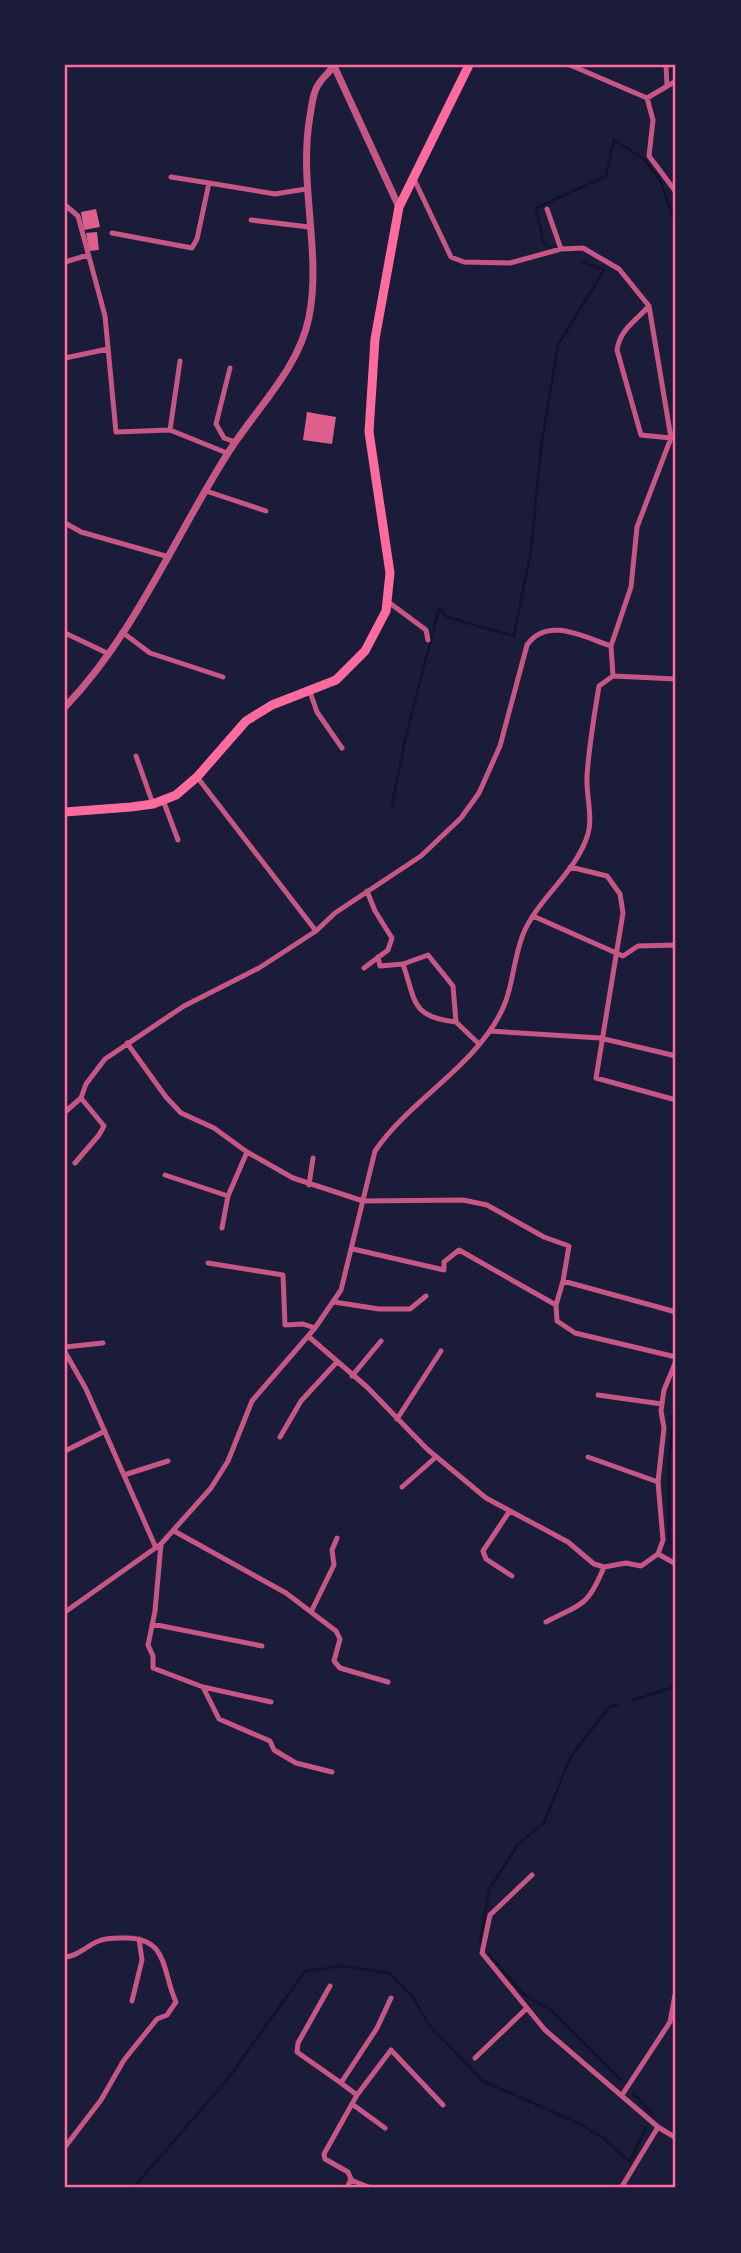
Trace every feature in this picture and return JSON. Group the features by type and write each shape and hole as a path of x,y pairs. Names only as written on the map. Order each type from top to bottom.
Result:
{"main road":[{"path":"65,812 153,804 176,795 197,777 246,721 272,705 336,680 365,651 386,611 390,573 369,432 375,338 399,207 469,65"}],"street":[{"path":"65,707 109,654 169,557 227,453 283,374 304,334 314,274 306,189 308,132 314,94 334,65"},
{"path":"334,65 399,207"},
{"path":"570,65 647,98"},
{"path":"587,73 591,65"},
{"path":"666,65 667,86"},
{"path":"647,98 676,81"},
{"path":"647,98 653,120 649,156 676,192"},
{"path":"171,177 275,194 306,189"},
{"path":"413,177 451,257 464,262 510,263 561,249 583,248 601,256 619,270 649,306 671,438 637,527 631,587 611,646 613,676"},
{"path":"112,233 192,248 197,239 209,183"},
{"path":"65,205 79,216 105,316 116,432 170,430 227,453"},
{"path":"547,209 561,249"},
{"path":"251,220 309,227"},
{"path":"65,262 88,255"},
{"path":"649,306 628,325 619,340 617,351 641,435 671,438"},
{"path":"65,358 79,352 108,349"},
{"path":"170,430 180,361"},
{"path":"230,368 216,424 224,438 235,442"},
{"path":"206,491 266,511"},
{"path":"65,523 82,532 169,557"},
{"path":"387,601 426,630 428,640"},
{"path":"65,1112 81,1098 86,1084 105,1059 184,1006 259,968 316,932 335,913 421,856 461,818 479,793 500,746 527,645 534,635 542,630 555,630 611,646"},
{"path":"122,632 150,653 223,677"},
{"path":"65,633 109,654"},
{"path":"65,1612 158,1546 174,1531 228,1461 252,1401 315,1328 341,1290 353,1250 371,1162 386,1135 456,1073 490,1031 508,999 522,939 533,916 570,867 587,837 590,821 587,779 599,686 613,676 676,678"},
{"path":"310,692 322,720 342,748"},
{"path":"136,756 153,804"},
{"path":"197,777 316,932"},
{"path":"163,800 178,840"},
{"path":"570,867 607,876 616,885 623,913 600,1038 596,1077 676,1100"},
{"path":"364,968 388,950 392,938 374,911 367,891"},
{"path":"533,916 623,956 638,946 676,945"},
{"path":"379,957 380,966 403,964 428,955 453,986 456,1022"},
{"path":"403,964 419,1010 430,1019 456,1022 479,1044"},
{"path":"490,1031 600,1038 676,1056"},
{"path":"127,1043 166,1097 181,1113 214,1128 247,1153 309,1185 363,1201 463,1200 487,1205 544,1237 569,1246 556,1305 557,1321 575,1333 676,1359 664,1390 662,1404 663,1428 658,1482 663,1541 658,1554 641,1566 626,1563 604,1567 594,1564 568,1542 509,1512 436,1457 308,1336"},
{"path":"75,1163 100,1135 104,1125 81,1098"},
{"path":"222,1228 228,1196 247,1153"},
{"path":"309,1185 313,1158"},
{"path":"164,1175 228,1196"},
{"path":"353,1250 444,1270 444,1262 459,1250 556,1305"},
{"path":"208,1262 283,1275 285,1325 303,1324 315,1328"},
{"path":"563,1281 676,1312"},
{"path":"334,1302 379,1310 410,1309 426,1296"},
{"path":"352,1376 380,1341"},
{"path":"103,1343 65,1350 158,1546 148,1645 153,1656 153,1668 203,1687 271,1702"},
{"path":"397,1419 441,1351"},
{"path":"279,1437 301,1401 336,1363"},
{"path":"598,1395 662,1404"},
{"path":"65,1451 105,1431"},
{"path":"402,1488 436,1457"},
{"path":"588,1457 658,1482"},
{"path":"124,1475 168,1461"},
{"path":"509,1512 483,1551 486,1559 512,1576"},
{"path":"174,1531 258,1576 336,1631 340,1639 334,1661 340,1668 388,1682"},
{"path":"311,1612 334,1565 332,1550 337,1538"},
{"path":"658,1554 676,1564"},
{"path":"545,1622 580,1607 595,1588 604,1567"},
{"path":"152,1624 262,1646"},
{"path":"203,1687 219,1719 270,1741 274,1750 296,1763 332,1772"},
{"path":"532,1875 490,1915 482,1953 545,2030 658,2127 676,2138"},
{"path":"65,1957 72,1957 106,1939 138,1939 153,1945 160,1953 176,2002 167,2015 157,2019 124,2060 101,2100 78,2126 65,2147"},
{"path":"132,2001 142,1960 138,1939"},
{"path":"330,1986 298,2043 296,2052 357,2095"},
{"path":"621,2095 670,2022 675,1995"},
{"path":"341,2082 377,2028 391,1998"},
{"path":"475,2058 527,2008"},
{"path":"347,2188 351,2180 348,2172 325,2159 324,2154 357,2095 391,2050 443,2105"},
{"path":"352,2104 385,2128"},
{"path":"621,2188 658,2127"},
{"path":"351,2180 371,2188"}],"building":[{"path":"96,209 100,227 84,230 81,212"},
{"path":"97,232 99,250 89,251 86,233"},
{"path":"307,412 336,417 332,444 303,440"}],"waterway":[{"path":"552,248 544,244 536,208 606,176 614,140 644,159 660,180 676,225"},
{"path":"392,806 405,740 439,608 447,617 514,636 531,550 541,447 558,345 604,270 582,262"},
{"path":"676,1390 669,1458 669,1542 676,1545"},
{"path":"633,1700 676,1686"},
{"path":"480,1943 489,1890 518,1844 544,1823 571,1756 609,1707 617,1705"},
{"path":"489,1954 524,1995 550,2009 621,2080"},
{"path":"133,2188 227,2080 305,1971 342,1966 389,1973 413,1997 429,2025 483,2081 576,2122 602,2137 630,2162 646,2127"},
{"path":"633,2093 653,2114"}]}
